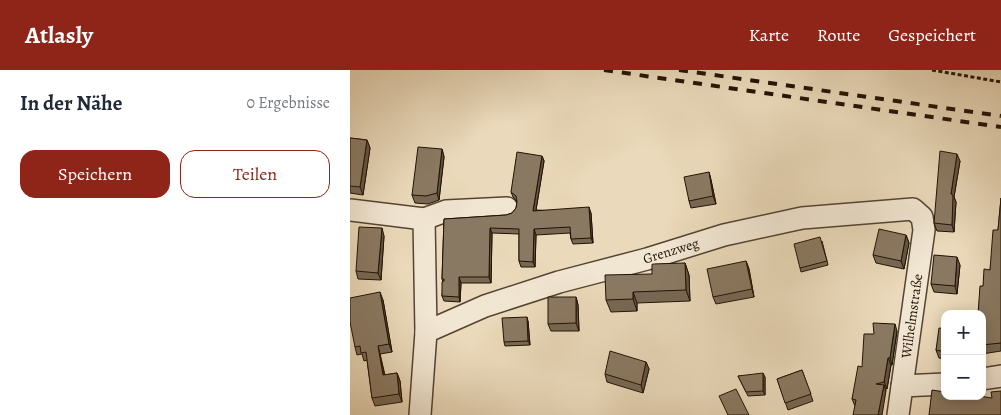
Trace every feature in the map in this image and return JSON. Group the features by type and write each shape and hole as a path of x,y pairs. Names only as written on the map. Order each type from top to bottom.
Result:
{"street":[{"path":"350,210 424,219 446,211 507,208"},
{"name":"Grenzweg","path":"426,332 485,306 551,284 647,259 733,233 802,218 912,209 922,217"},
{"name":"Wilhelmstraße","path":"898,415 924,230 922,217"},
{"path":"420,415 426,332 424,219"},
{"path":"986,378 1001,376"},
{"path":"902,386 941,384"}],"path":[{"path":"932,70 1001,82"}],"building":[{"path":"350,138 367,140 360,187 350,186"},
{"path":"418,147 442,149 437,193 426,196 412,195"},
{"path":"940,151 957,154 951,194 953,195 952,225 934,223"},
{"path":"517,152 542,156 533,211 589,207 591,238 571,239 570,227 534,229 533,262 519,261 519,229 490,228 489,277 459,277 459,297 442,296 442,282 444,281 442,279 444,219 512,213 516,208 517,202 516,196 511,192"},
{"path":"709,172 713,196 689,201 684,177"},
{"path":"1001,198 1001,343 986,345 986,310 978,310 980,286 983,286 984,269 990,270 993,230 998,230"},
{"path":"359,227 382,228 378,273 356,271"},
{"path":"879,229 906,235 901,261 873,255"},
{"path":"820,237 827,261 800,268 794,244"},
{"path":"934,255 957,257 955,286 931,284"},
{"path":"746,261 752,289 713,297 707,269"},
{"path":"685,263 686,290 633,292 633,299 606,300 605,275 652,274 652,264"},
{"path":"380,292 389,344 378,346 383,375 397,373 399,394 372,398 366,352 361,353 360,346 355,347 350,322 350,298"},
{"path":"548,297 576,297 576,323 548,324"},
{"path":"527,317 528,341 504,342 502,318"},
{"path":"873,323 895,324 884,382 876,384 884,385 878,415 853,415 856,400 852,399 858,366 862,367 864,334 874,334"},
{"path":"939,328 941,328 941,351 936,350"},
{"path":"610,351 646,362 641,385 605,374"},
{"path":"802,370 811,394 785,403 777,379"},
{"path":"763,373 763,391 746,392 738,376"},
{"path":"736,389 749,415 728,415 719,396"},
{"path":"932,390 941,391 941,400 986,400 986,397 992,398 991,392 1001,391 1001,415 929,415"}],"railway":[{"path":"604,70 1001,127"},
{"path":"679,70 1001,116"}]}
